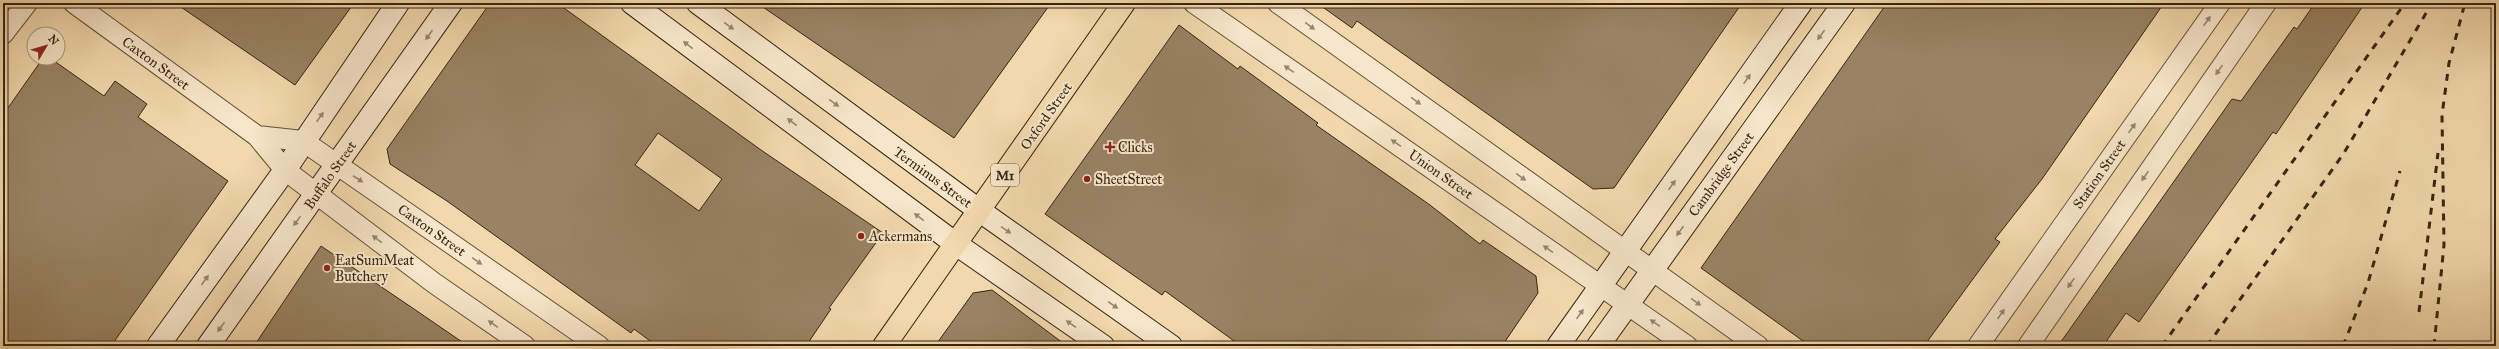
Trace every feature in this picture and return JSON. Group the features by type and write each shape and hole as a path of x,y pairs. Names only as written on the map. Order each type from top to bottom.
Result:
{"main road":[{"name":"Oxford Street","path":"884,346 980,211 1124,3"}],"street":[{"path":"3,34 27,3"},
{"name":"Caxton Street","path":"74,3 257,136 285,170 434,283 525,346"},
{"path":"158,346 285,170 303,141 398,3"},
{"name":"Buffalo Street","path":"208,346 451,3"},
{"path":"632,3 956,244 1103,346"},
{"name":"Terminus Street","path":"698,3 980,211 1171,346"},
{"name":"Union Street","path":"1194,3 1687,346"},
{"path":"1278,3 1758,346"},
{"name":"Cambridge Street","path":"1598,346 1844,3"},
{"name":"Station Street","path":"1978,346 2220,3"},
{"path":"2028,346 2266,3"},
{"path":"1558,346 1796,5"},
{"name":"Caxton Street","path":"257,136 303,141 599,346"}],"building":[{"path":"175,3 354,3 295,85"},
{"path":"490,3 557,3 761,150 883,233 829,308 831,309 806,346 657,346 634,329 631,333 447,201 390,164 387,149","holes":["658,133 722,179 699,211 635,165"]},
{"path":"757,3 1051,3 954,138"},
{"path":"1317,3 1742,3 1614,188 1593,189 1357,21 1352,28"},
{"path":"1887,3 2164,3 2042,179 1995,239 2000,242 1924,346 1810,346 1701,268"},
{"path":"2315,3 2365,3 2276,134 2273,132 2139,322 2126,313 2103,346 2058,346 2232,99 2241,101 2294,27 2297,29"},
{"path":"1179,25 1238,69 1240,66 1318,123 1316,125 1430,205 1480,244 1483,240 1536,276 1538,293 1502,346 1241,346 1165,291 1162,295 1045,214"},
{"path":"37,66 61,66 104,96 115,81 147,104 138,117 228,181 111,346 3,346 3,115"},
{"path":"321,246 414,309 468,346 254,346"},
{"path":"992,290 1067,346 935,346 973,293"}],"railway":[{"path":"2162,346 2405,3"},
{"path":"2207,346 2344,153 2432,3"},
{"path":"2434,346 2444,245 2442,115 2449,63 2465,3"},
{"path":"2419,312 2438,153"},
{"path":"2343,346 2368,283 2400,171"}],"place":[{"name":"Clicks","path":"1110,147"},
{"name":"SheetStreet","path":"1087,179"},
{"name":"Ackermans","path":"861,236"},
{"name":"EatSumMeat Butchery","path":"327,268"}]}
